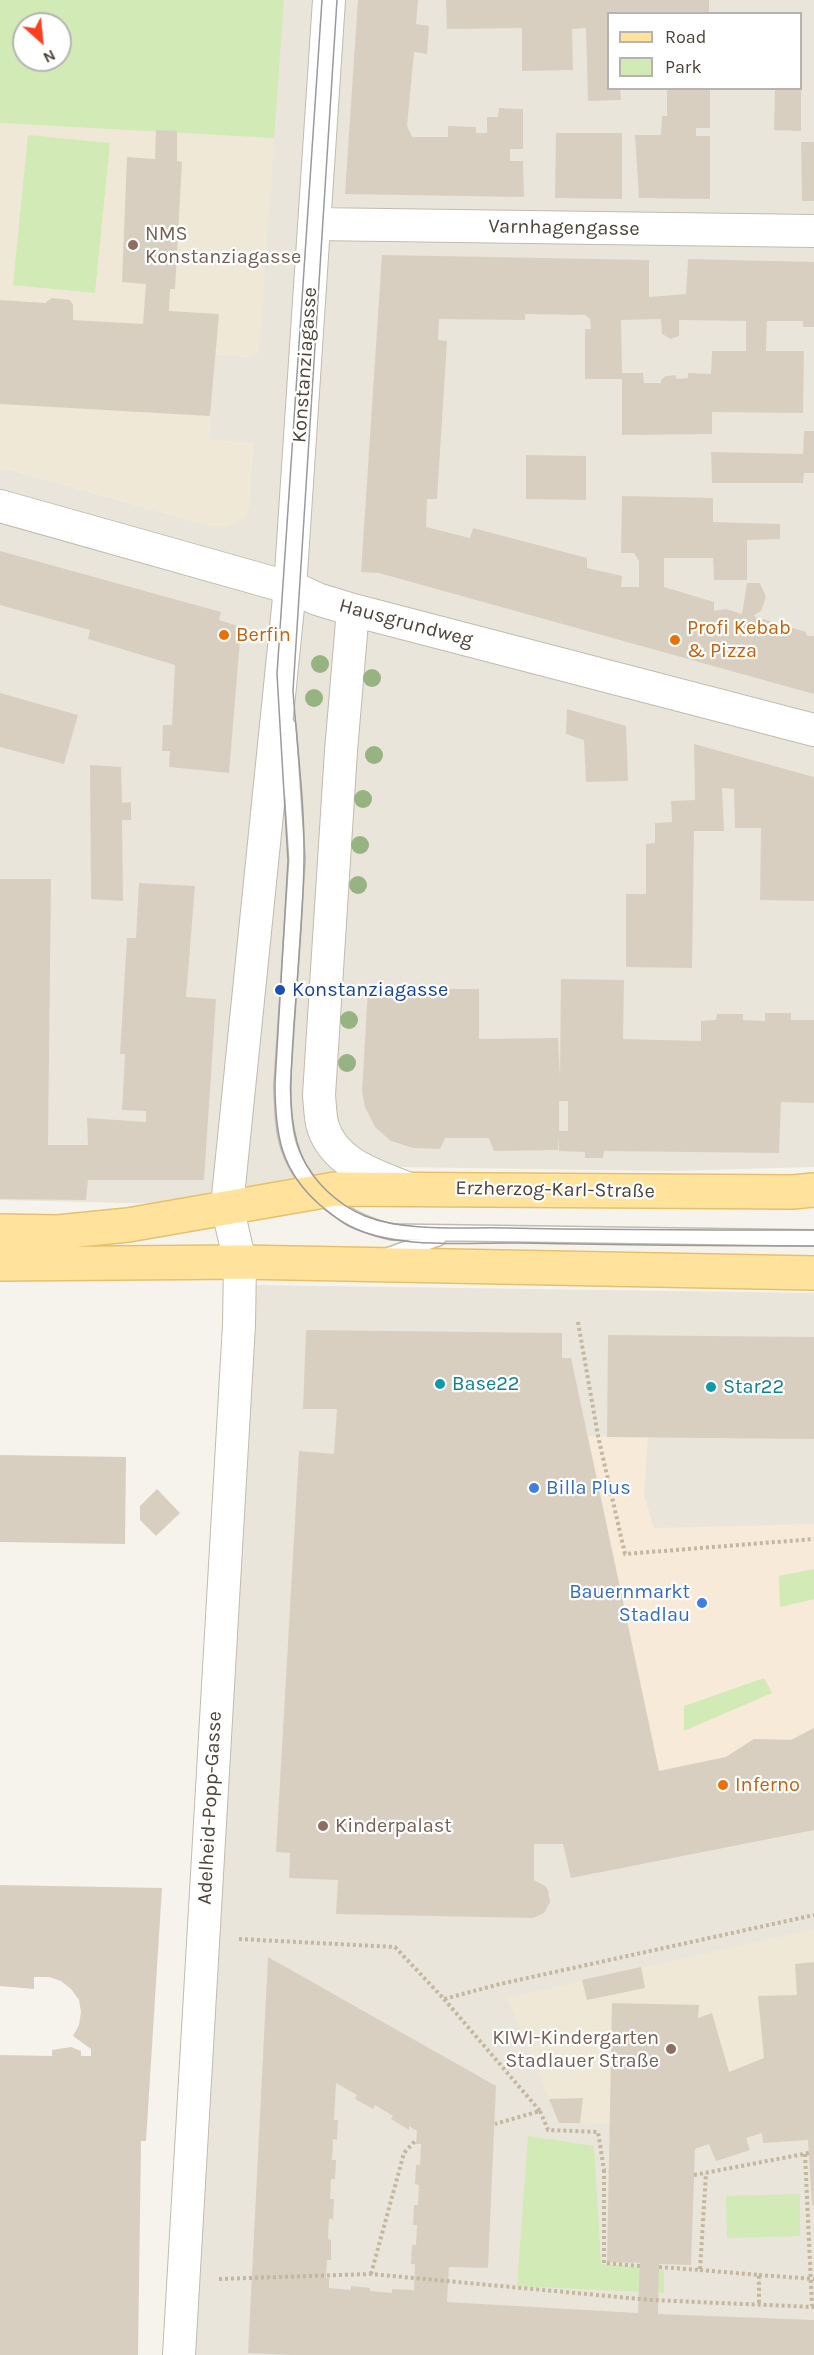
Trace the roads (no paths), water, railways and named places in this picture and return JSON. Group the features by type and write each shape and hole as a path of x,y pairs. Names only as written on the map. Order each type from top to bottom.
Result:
{"main road":[{"name":"Erzherzog-Karl-Straße","path":"0,1231 58,1232 128,1225 335,1189 807,1193"},
{"path":"0,1264 240,1262 814,1273"}],"street":[{"name":"Konstanziagasse","path":"240,1262 227,1206 290,588 329,0"},
{"name":"Varnhagengasse","path":"314,224 814,231"},
{"name":"Hausgrundweg","path":"0,506 290,588 353,610 814,730"},
{"path":"353,610 341,751 319,1095 323,1127 336,1152 365,1171 407,1188"},
{"name":"Adelheid-Popp-Gasse","path":"179,2355 239,1325 240,1262"}],"lane":[{"name":"Konstanziagasse","path":"286,623 286,691 297,859 283,1103 289,1146 299,1169 317,1192"},
{"path":"317,1192 348,1217 370,1227 392,1232 814,1238"},
{"path":"362,1265 425,1241 452,1234"}],"tram line":[{"path":"322,0 277,674 288,861 275,1083 276,1119 282,1150 296,1178 320,1205 349,1226 388,1239 433,1243 814,1246"},
{"path":"337,0 293,691 302,798 304,862 291,1106 296,1139 301,1154 319,1183 345,1205 365,1216 381,1221 416,1227 814,1230"}],"place":[{"name":"NMS Konstanziagasse","path":"133,245"},
{"name":"Berfin","path":"224,635"},
{"name":"Profi Kebab & Pizza","path":"675,640"},
{"name":"Konstanziagasse","path":"280,990"},
{"name":"Base22","path":"440,1384"},
{"name":"Star22","path":"711,1387"},
{"name":"Billa Plus","path":"534,1488"},
{"name":"Bauernmarkt Stadlau","path":"702,1603"},
{"name":"Inferno","path":"723,1785"},
{"name":"Kinderpalast","path":"323,1826"},
{"name":"KIWI-Kindergarten Stadlauer Straße","path":"671,2049"}]}
